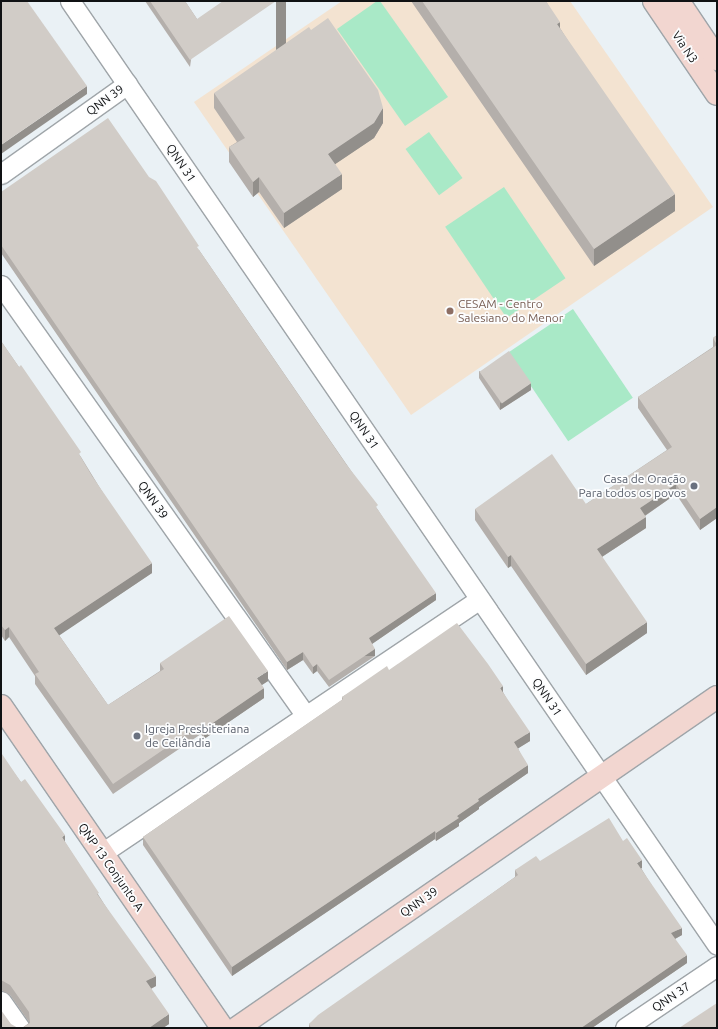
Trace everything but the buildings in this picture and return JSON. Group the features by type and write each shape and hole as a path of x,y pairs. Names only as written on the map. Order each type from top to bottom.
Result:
{"street":[{"name":"QNN 39","path":"1,174 127,84 70,1"},
{"name":"Via N3","path":"654,1 717,94"},
{"path":"678,1 717,59"},
{"name":"QNN 31","path":"127,84 717,945"},
{"name":"QNN 39","path":"1,285 306,716"},
{"path":"102,853 480,599"},
{"path":"601,776 717,697"},
{"name":"QNP 13 Conjunto A","path":"1,706 222,1028"},
{"name":"QNN 39","path":"237,1028 601,776"},
{"name":"QNN 37","path":"625,1028 717,966"},
{"path":"1,1001 20,1028"}],"shaded area":[{"name":"CESAM - Centro Salesiano do Menor","path":"342,1 570,1 713,207 411,415 194,102"}],"green space":[{"path":"377,1 380,1 448,97 405,126 337,29"},
{"path":"429,132 463,178 439,195 406,149"},
{"path":"504,187 566,278 507,318 445,227"},
{"path":"573,309 633,398 568,441 508,353"}],"place":[{"name":"CESAM - Centro Salesiano do Menor","path":"450,311"},
{"name":"Casa de Oração Para todos os povos","path":"694,486"},
{"name":"Igreja Presbiteriana de Ceilândia","path":"137,736"}]}
